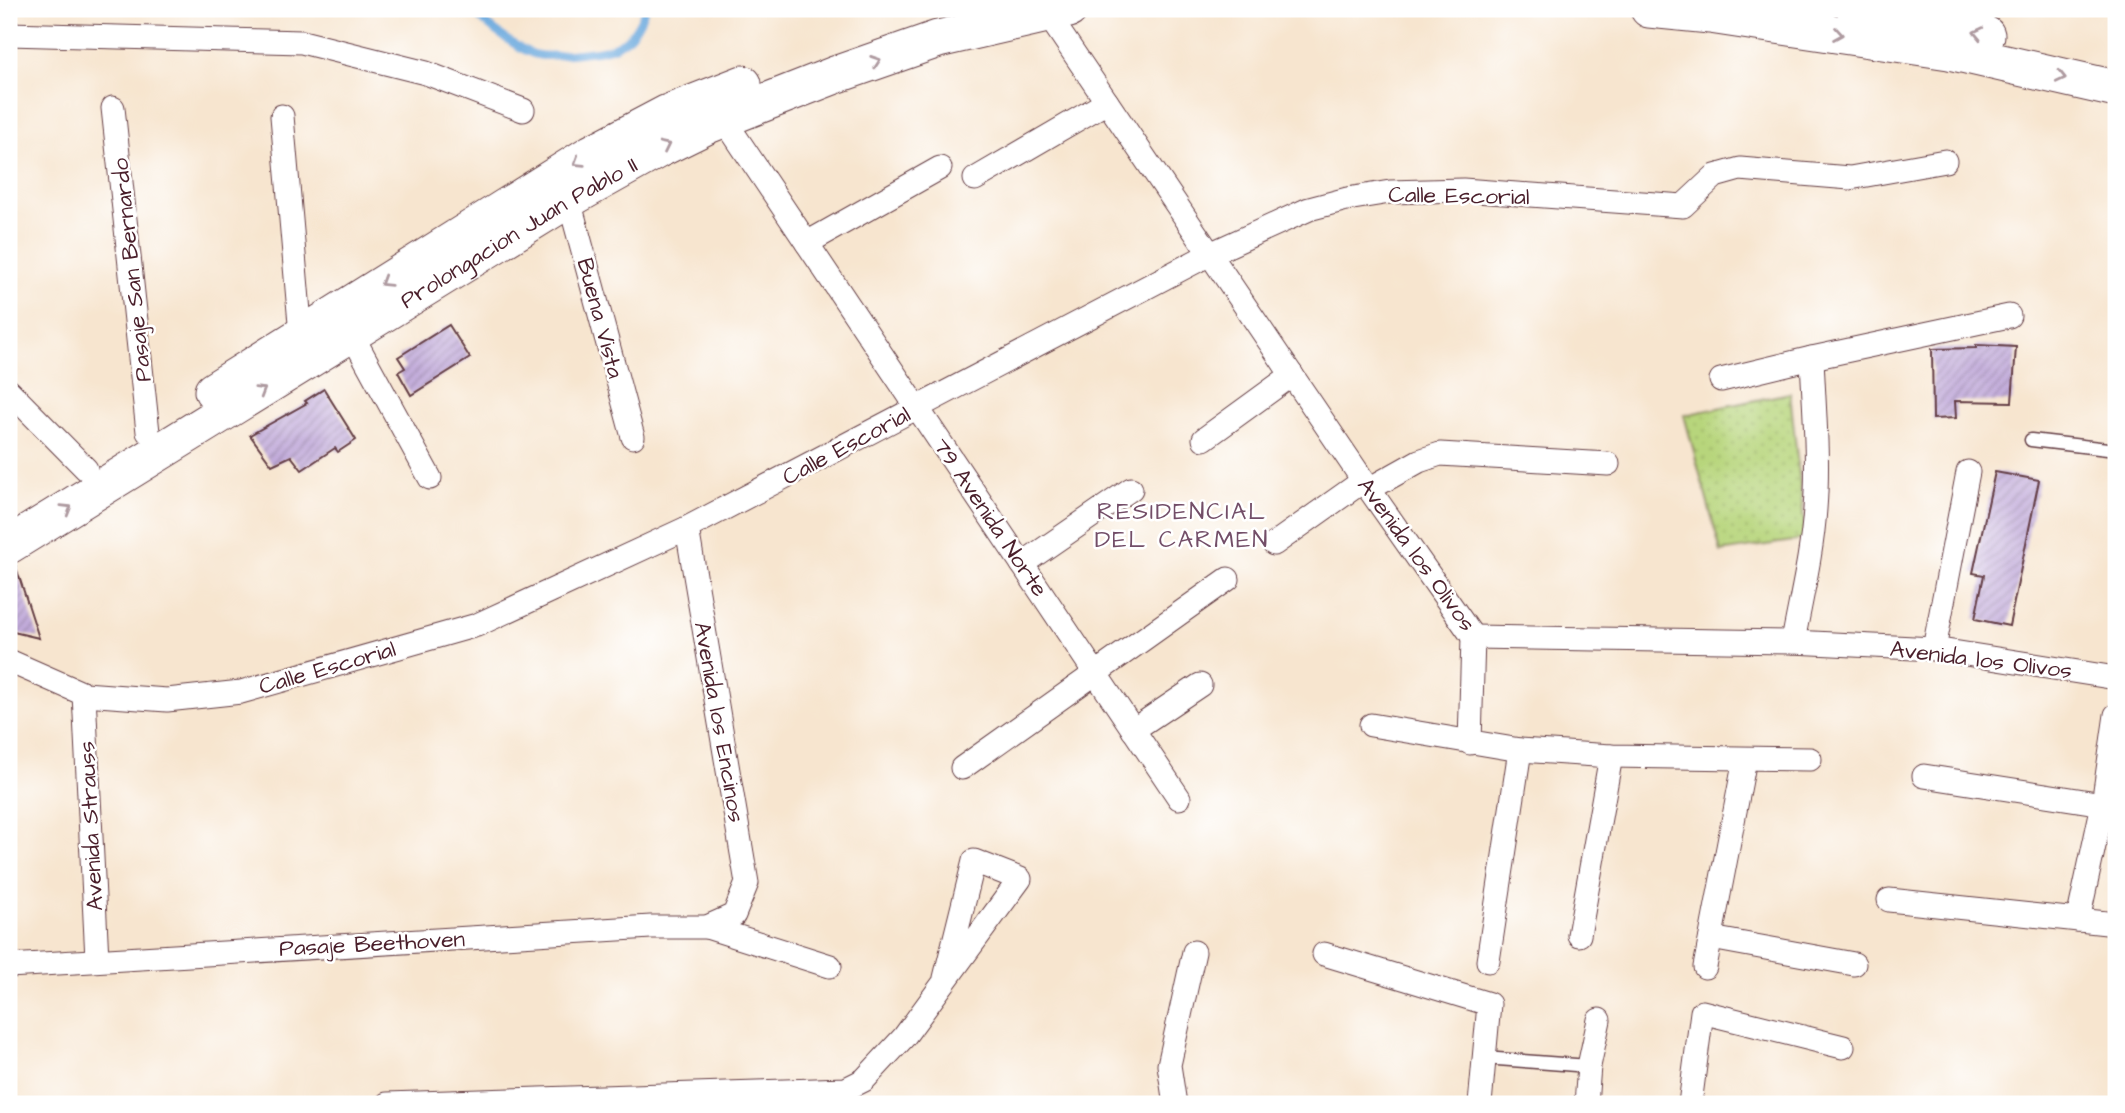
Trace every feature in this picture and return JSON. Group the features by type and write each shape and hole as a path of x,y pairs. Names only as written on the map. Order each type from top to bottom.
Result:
{"main road":[{"name":"Prolongacion Juan Pablo II","path":"9,545 569,200 657,150 716,108 813,56 959,9"},
{"path":"1649,9 1710,15 1949,51 2116,89"},
{"path":"1855,9 1908,17 2116,64"},
{"name":"Prolongacion Juan Pablo II","path":"9,515 148,432 592,153 666,114 716,108 835,75 938,39 1054,10"}],"street":[{"name":"Avenida los Olivos","path":"1054,10 1108,103 1366,485 1473,637 1793,642 1934,649 2116,678"},
{"path":"9,34 302,42 426,73 523,110"},
{"path":"975,179 1108,103"},
{"name":"Pasaje San Bernardo","path":"113,108 148,432"},
{"name":"79 Avenida Norte","path":"716,108 1179,798"},
{"path":"282,116 301,335"},
{"name":"Calle Escorial","path":"9,661 84,694 167,700 241,692 477,625 687,528 1210,254 1310,209 1347,199 1390,192 1463,190 1682,206 1716,176 1740,169 1850,178 1945,160"},
{"path":"807,243 940,168"},
{"name":"Buena Vista","path":"569,200 633,436"},
{"path":"1721,380 2009,317"},
{"path":"352,335 429,478"},
{"path":"1793,642 1815,509 1812,358"},
{"path":"1204,439 1292,375"},
{"path":"9,391 86,469"},
{"path":"1274,544 1366,485 1440,454 1608,464"},
{"path":"1934,649 1968,472"},
{"path":"1022,564 1131,489"},
{"name":"Avenida los Encinos","path":"687,528 747,883 734,915"},
{"path":"962,768 1228,579"},
{"path":"1470,743 1473,637"},
{"path":"1133,730 1200,685"},
{"name":"Avenida Strauss","path":"84,694 97,959"},
{"path":"2078,920 2110,805 2116,715"},
{"path":"1371,725 1520,750 1611,756 1810,759"},
{"path":"1488,961 1520,750"},
{"path":"1579,936 1611,756"},
{"path":"1705,967 1745,759"},
{"path":"1924,776 2110,805"},
{"path":"387,1104 757,1098 845,1089 864,1080 927,1009 945,978 1020,879 974,861 945,978"},
{"path":"1889,900 2116,924"},
{"name":"Pasaje Beethoven","path":"9,966 707,926 734,915"},
{"path":"707,926 830,966"},
{"path":"1711,938 1854,964"},
{"path":"1175,1104 1169,1065 1194,951"},
{"path":"1324,954 1489,1004 1480,1104"},
{"path":"1690,1104 1702,1012 1843,1047"},
{"path":"1586,1104 1589,1066 1599,1020"}],"lane":[{"path":"2031,440 2116,450"},
{"path":"1484,1058 1589,1066"}],"green space":[{"path":"1790,393 1806,539 1721,552 1684,415"}],"building":[{"path":"449,325 470,358 411,395 398,372 405,368 398,357"},
{"path":"1976,345 2016,347 2012,402 1955,401 1956,418 1933,419 1932,349 1976,348"},
{"path":"324,389 356,440 338,452 335,448 302,470 291,456 272,465 250,435 307,403 305,401"},
{"path":"1995,472 2039,480 2009,626 1975,619 1984,575 1973,573"},
{"path":"15,564 39,638 9,631 9,566"}],"waterway":[{"path":"470,9 516,45 535,55 545,56 616,46 632,33 645,9"}],"district":[{"name":"RESIDENCIAL DEL CARMEN","path":"1182,525"}]}
